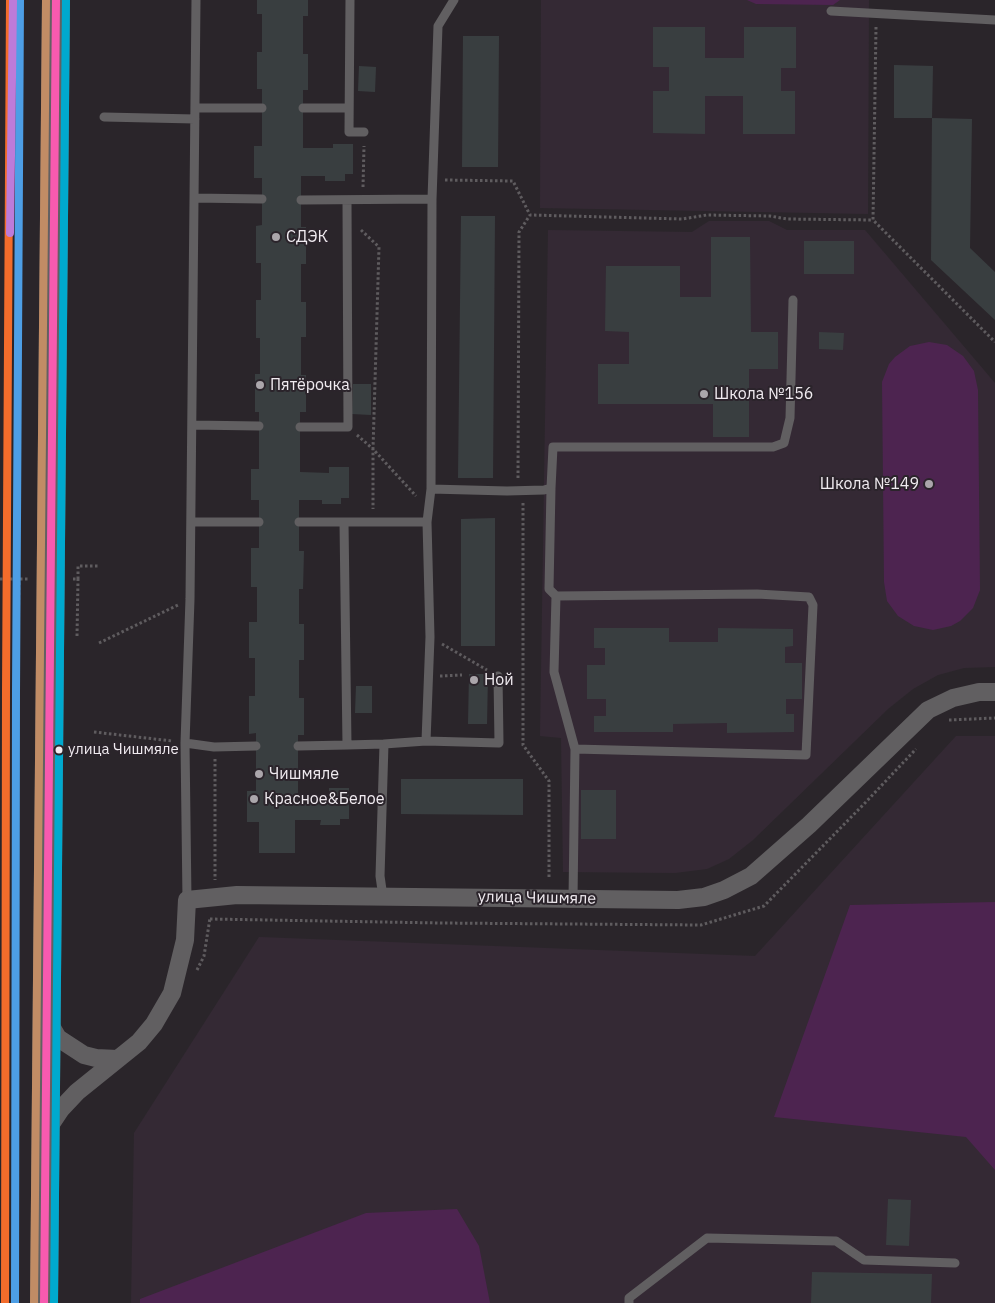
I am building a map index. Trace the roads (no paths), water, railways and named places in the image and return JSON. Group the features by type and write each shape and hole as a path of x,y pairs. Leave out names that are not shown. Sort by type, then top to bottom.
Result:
{"main road":[{"path":"44,1303 56,0"}],"street":[{"name":"улица Чишмяле","path":"188,900 237,895 678,900 704,897 724,890 750,876 809,825 928,710 953,698 980,692 995,692"},
{"path":"45,1133 60,1109 77,1092 139,1042 154,1024 172,993 185,940 188,900"},
{"path":"46,1018 58,1038 84,1055 96,1058 117,1059"}],"lane":[{"path":"188,900 185,743 190,599 196,0"},
{"path":"350,0 349,132 364,132"},
{"path":"426,742 430,636 427,522 431,489 432,200 438,26 454,0"},
{"path":"831,11 995,20"},
{"path":"195,108 262,108"},
{"path":"303,108 349,108"},
{"path":"104,118 195,119"},
{"path":"194,198 262,199"},
{"path":"301,200 432,200"},
{"path":"300,427 348,427 347,201"},
{"path":"575,749 806,754 813,605 809,597 757,594 556,596 549,589 553,447 773,447 784,444 790,418 793,300"},
{"path":"192,426 259,426"},
{"path":"431,489 544,490 551,488"},
{"path":"191,522 259,522"},
{"path":"299,522 427,522"},
{"path":"344,522 347,745"},
{"path":"556,596 554,672 575,749 573,899"},
{"path":"298,746 426,742 499,743 498,676"},
{"path":"185,743 214,747 256,746"},
{"path":"383,897 380,876 384,744"},
{"path":"629,1303 629,1298 707,1238 836,1241 864,1260 956,1263"}],"place":[{"name":"СДЭК","path":"276,237"},
{"name":"Пятёрочка","path":"260,385"},
{"name":"Школа №156","path":"704,394"},
{"name":"Школа №149","path":"929,484"},
{"name":"Ной","path":"474,680"},
{"name":"улица Чишмяле","path":"59,750"},
{"name":"Чишмяле","path":"259,774"},
{"name":"Красное&Белое","path":"254,799"}]}
